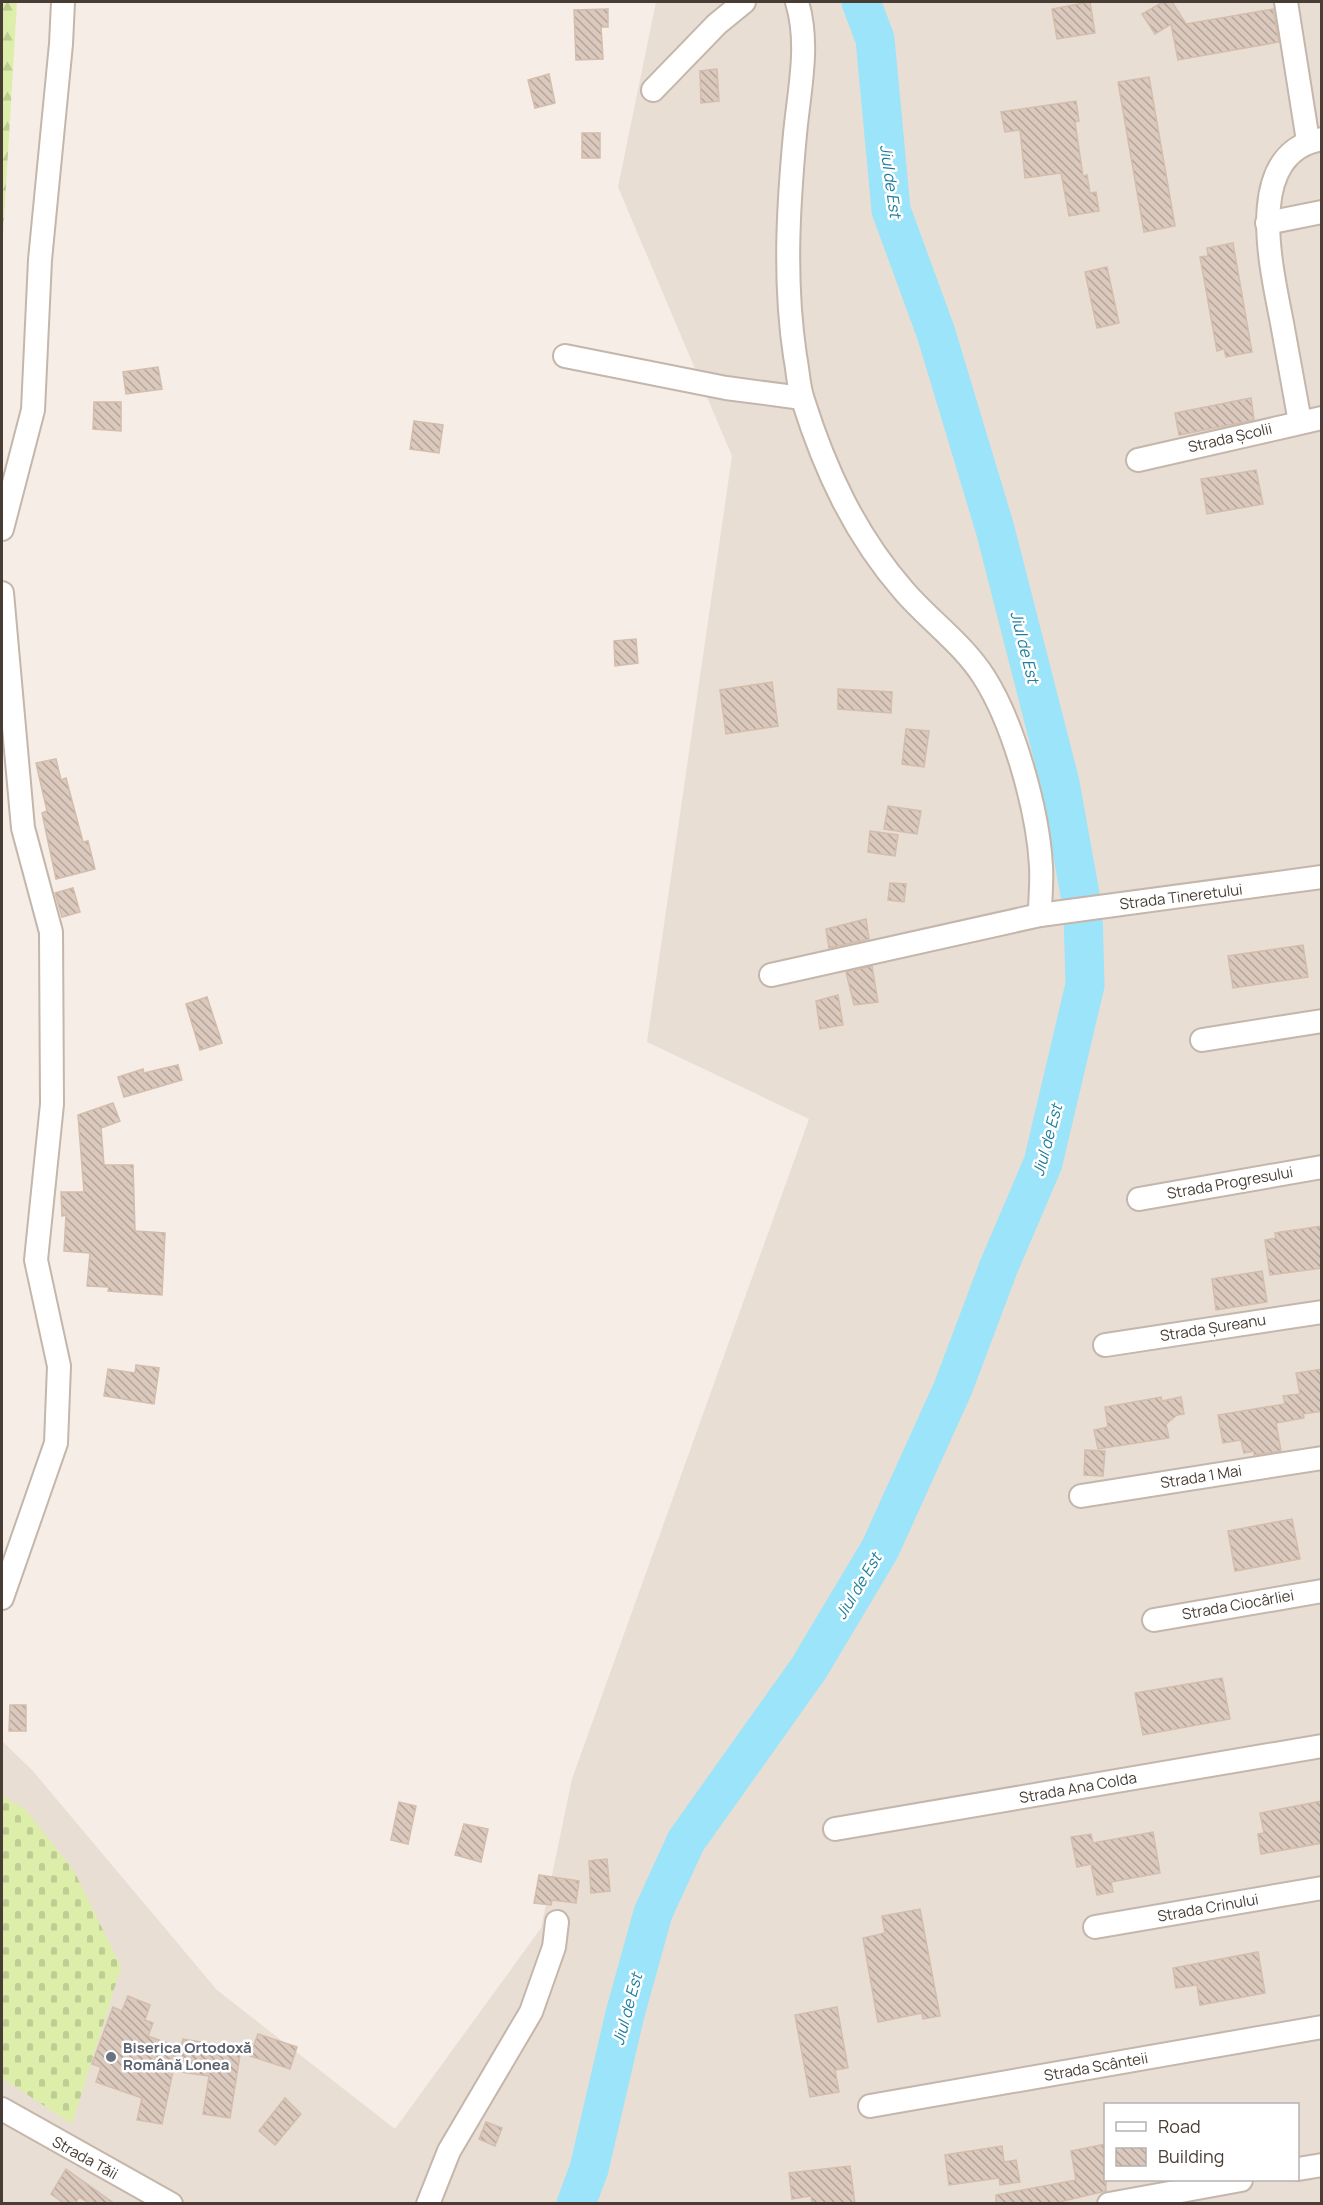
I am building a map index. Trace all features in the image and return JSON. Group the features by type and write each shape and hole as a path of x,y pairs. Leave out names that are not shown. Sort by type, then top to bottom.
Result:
{"street":[{"path":"2,529 33,410 40,260 63,2"},
{"path":"653,90 744,2"},
{"path":"797,2 804,47 795,134 788,309 802,398 830,478 866,543 902,589 967,654 985,678 1012,736 1031,809 1048,914"},
{"path":"1286,2 1315,140 1281,165 1271,190 1266,234 1271,268 1311,420"},
{"path":"1267,223 1322,212"},
{"path":"565,356 726,388 802,398"},
{"name":"Strada Școlii","path":"1138,460 1311,420"},
{"path":"2,593 23,828 51,933 52,1104 36,1260 59,1366 56,1443 2,1598"},
{"name":"Strada Tineretului","path":"771,975 1048,914 1322,877"},
{"path":"1202,1040 1322,1021"},
{"name":"Strada Progresului","path":"1139,1199 1322,1167"},
{"name":"Strada Șureanu","path":"1105,1345 1322,1312"},
{"name":"Strada 1 Mai","path":"1081,1496 1322,1458"},
{"name":"Strada Ciocârliei","path":"1154,1620 1322,1591"},
{"name":"Strada Ana Colda","path":"835,1829 1322,1746"},
{"name":"Strada Crinului","path":"1095,1927 1322,1888"},
{"path":"428,2204 448,2151 531,2012 554,1947 557,1922"},
{"name":"Strada Scânteii","path":"870,2106 1322,2027"},
{"name":"Strada Tăii","path":"2,2109 171,2204"},
{"path":"1299,2169 1322,2165"},
{"path":"1109,2204 1236,2181"}],"shaded area":[{"path":"656,2 1321,2 1321,2203 2,2203 2,1741 32,1770 217,1990 395,2129 541,1928 572,1779 809,1119 647,1042 732,456 618,187"}],"green space":[{"path":"2,2 17,2 2,253"},
{"path":"2,1796 25,1809 74,1871 121,1967 72,2124 2,2078"}],"building":[{"path":"1090,2 1095,33 1057,39 1052,9"},
{"path":"1163,2 1172,2 1186,24 1273,9 1279,42 1178,60 1171,24 1155,34 1142,14"},
{"path":"608,9 608,27 601,27 603,59 576,60 574,10"},
{"path":"717,69 719,101 701,103 700,71"},
{"path":"549,74 555,103 535,108 528,80"},
{"path":"1149,77 1175,226 1144,232 1118,82"},
{"path":"1076,101 1079,121 1075,122 1083,176 1087,175 1090,193 1096,192 1099,211 1069,216 1061,173 1025,178 1020,130 1005,132 1001,112"},
{"path":"582,133 600,133 600,158 582,158"},
{"path":"1233,243 1252,352 1226,357 1224,349 1217,351 1200,257 1208,256 1207,248"},
{"path":"1107,267 1119,323 1097,328 1085,272"},
{"path":"158,367 162,389 126,394 123,372"},
{"path":"1251,398 1254,420 1179,435 1175,413"},
{"path":"94,402 121,402 121,431 93,429"},
{"path":"414,421 443,425 439,453 410,449"},
{"path":"1256,470 1263,504 1207,514 1201,479"},
{"path":"636,639 638,663 615,666 614,641"},
{"path":"772,682 778,726 726,734 720,690"},
{"path":"838,689 892,692 891,713 838,709"},
{"path":"906,729 929,731 924,767 902,764"},
{"path":"56,759 61,780 66,778 83,842 88,841 95,869 56,879 42,813 47,811 36,763"},
{"path":"888,806 921,811 917,834 884,829"},
{"path":"870,831 898,835 895,856 868,852"},
{"path":"890,883 906,884 904,902 888,900"},
{"path":"73,888 80,912 62,917 55,893"},
{"path":"866,919 869,939 829,948 826,929"},
{"path":"1303,945 1308,977 1233,988 1228,956"},
{"path":"872,966 878,1002 854,1005 846,972"},
{"path":"838,995 843,1025 820,1029 816,1001"},
{"path":"207,997 222,1043 200,1050 186,1004"},
{"path":"178,1065 182,1080 124,1097 118,1077 143,1069 144,1073"},
{"path":"113,1103 120,1121 101,1128 104,1165 133,1165 135,1231 165,1233 162,1295 108,1291 109,1287 87,1286 90,1253 64,1251 66,1215 62,1216 61,1192 84,1192 78,1115"},
{"path":"1322,1226 1322,1268 1270,1275 1265,1240 1276,1238 1275,1233"},
{"path":"1262,1271 1267,1302 1216,1310 1212,1279"},
{"path":"136,1365 159,1368 154,1404 104,1396 108,1369 135,1373"},
{"path":"1322,1369 1322,1411 1303,1414 1304,1418 1276,1423 1281,1451 1254,1455 1254,1451 1244,1453 1241,1440 1223,1443 1218,1415 1285,1404 1283,1396 1300,1394 1296,1373"},
{"path":"1161,1397 1162,1401 1181,1397 1184,1414 1177,1415 1166,1424 1169,1438 1098,1449 1094,1430 1108,1427 1105,1407"},
{"path":"1085,1450 1105,1451 1103,1476 1084,1475"},
{"path":"1292,1519 1300,1559 1235,1571 1228,1531"},
{"path":"1222,1678 1230,1719 1143,1735 1135,1693"},
{"path":"10,1705 26,1705 26,1731 9,1731"},
{"path":"1322,1801 1322,1843 1261,1854 1258,1834 1264,1833 1260,1813"},
{"path":"399,1802 416,1806 408,1844 391,1840"},
{"path":"464,1824 488,1829 481,1862 455,1855"},
{"path":"1153,1832 1160,1873 1111,1882 1113,1892 1097,1895 1091,1864 1077,1867 1071,1837 1091,1834 1093,1843"},
{"path":"607,1859 610,1891 591,1893 589,1861"},
{"path":"539,1875 579,1881 576,1903 552,1900 551,1905 534,1903"},
{"path":"920,1909 940,2016 923,2019 922,2013 878,2022 863,1938 885,1933 882,1916"},
{"path":"1258,1952 1265,1993 1200,2005 1197,1985 1176,1988 1173,1968"},
{"path":"128,1996 150,2005 145,2020 153,2023 148,2036 181,2048 183,2039 213,2044 212,2051 240,2055 230,2118 203,2114 209,2076 173,2071 162,2124 137,2120 142,2098 96,2082 101,2067 92,2064 113,2007 122,2011"},
{"path":"837,2007 848,2068 835,2070 839,2092 810,2097 795,2015"},
{"path":"258,2034 297,2047 290,2069 250,2056"},
{"path":"285,2098 301,2114 275,2145 259,2131"},
{"path":"486,2122 502,2128 495,2146 479,2139"},
{"path":"1104,2144 1106,2191 1051,2204 996,2204 996,2195 1076,2180 1071,2151"},
{"path":"1002,2146 1004,2162 1016,2160 1020,2182 1000,2185 999,2178 949,2185 945,2155"},
{"path":"850,2166 855,2204 812,2204 811,2196 792,2199 789,2173"},
{"path":"66,2169 115,2204 91,2204 79,2197 75,2204 65,2204 51,2194"}],"waterway":[{"name":"Jiul de Est","path":"576,2204 589,2169 625,2014 653,1913 686,1841 809,1668 880,1549 953,1388 999,1266 1043,1163 1085,985 1083,911 1060,783 995,529 936,333 891,210 875,39 861,2"}],"place":[{"name":"Biserica Ortodoxă Română Lonea","path":"111,2057"}]}
